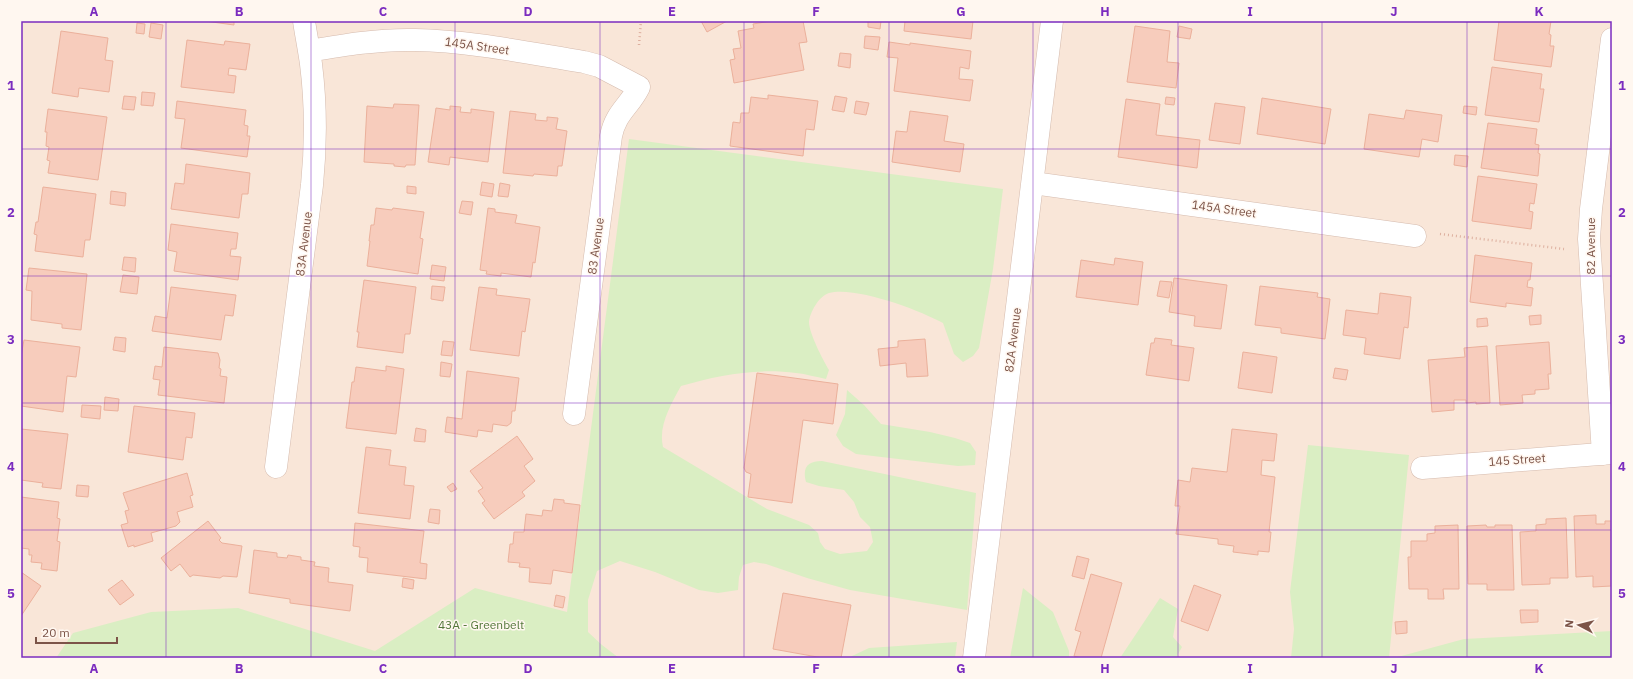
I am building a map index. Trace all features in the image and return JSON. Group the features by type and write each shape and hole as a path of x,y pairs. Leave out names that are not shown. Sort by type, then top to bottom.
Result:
{"street":[{"name":"83A Avenue","path":"276,467 313,167 315,116 309,50 304,21"},
{"name":"82A Avenue","path":"974,658 1052,21"},
{"name":"82 Avenue","path":"1608,454 1589,239 1591,209 1612,39"},
{"name":"145A Street","path":"309,50 378,41 414,40 454,43 584,62 599,66 639,88"},
{"name":"83 Avenue","path":"574,414 611,136 617,117 632,100 639,88"},
{"name":"145A Street","path":"1033,183 1415,236"},
{"name":"145 Street","path":"1422,468 1608,454"}],"path":[{"path":"639,45 641,21"},
{"path":"1440,234 1445,233 1565,249"}],"shaded area":[{"path":"21,21 1612,21 1612,658 21,658"}],"green space":[{"name":"43A - Greenbelt","path":"629,139 1003,189 993,269 979,348 973,356 963,362 954,354 943,323 919,312 887,300 871,296 841,292 829,293 822,297 816,305 809,322 814,339 829,370 826,379 796,373 766,371 724,376 681,386 666,415 662,431 663,447 767,509 809,525 818,533 820,542 825,549 840,554 867,551 873,542 870,527 860,517 854,502 844,490 819,486 806,482 805,472 807,466 813,462 822,461 976,493 967,610 850,590 807,578 766,564 754,562 743,565 739,577 738,590 718,593 699,590 655,572 620,561 597,571 588,600 588,632 619,658 56,658 73,633 151,612 238,608 375,651 475,588 567,612"},
{"path":"847,390 864,405 881,424 930,432 970,443 976,452 975,465 958,466 856,454 843,446 836,435 845,414"},
{"path":"1308,445 1409,455 1389,658 1291,658 1294,629 1290,592"},
{"path":"1023,588 1053,612 1069,651 1069,658 1010,658"},
{"path":"1160,598 1178,609 1173,637 1182,647 1176,658 1120,658"},
{"path":"1612,631 1612,658 1394,658 1464,639"},
{"path":"957,642 955,658 850,658 869,648"}],"building":[{"path":"205,21 234,21 234,25"},
{"path":"701,21 727,21 707,32"},
{"path":"771,21 803,21 807,42 799,43 804,70 734,83 730,60 735,59 733,49 741,48 738,31 754,28 753,24"},
{"path":"868,21 881,21 880,29 868,27"},
{"path":"905,21 973,21 971,39 904,31"},
{"path":"1499,21 1551,21 1549,34 1551,35 1550,46 1554,46 1551,67 1494,60"},
{"path":"137,23 145,24 144,34 136,33"},
{"path":"151,23 163,25 161,39 149,37"},
{"path":"1135,26 1170,31 1167,62 1179,63 1176,88 1127,82"},
{"path":"1179,26 1192,29 1190,39 1177,37"},
{"path":"61,31 108,38 105,60 113,61 109,92 79,88 78,97 52,93"},
{"path":"865,36 880,37 878,50 864,48"},
{"path":"187,40 224,45 225,41 250,44 246,70 229,68 228,75 236,76 234,93 181,87"},
{"path":"889,42 910,45 910,43 971,51 969,69 960,67 959,79 973,80 970,101 894,91 898,58 887,57"},
{"path":"840,53 851,54 850,68 838,66"},
{"path":"1492,67 1542,74 1540,89 1544,89 1539,122 1485,115"},
{"path":"142,92 155,93 153,106 141,105"},
{"path":"768,95 818,101 814,130 806,129 803,156 730,146 733,122 740,123 741,113 749,113 751,97 768,99"},
{"path":"124,96 136,97 134,110 122,109"},
{"path":"835,96 847,98 844,112 832,110"},
{"path":"1166,97 1175,98 1174,105 1165,104"},
{"path":"1262,98 1331,109 1325,144 1257,134"},
{"path":"1126,99 1160,104 1156,135 1200,140 1197,168 1118,157"},
{"path":"177,101 246,110 244,125 248,126 247,136 250,136 247,157 181,148 185,119 175,118"},
{"path":"856,101 869,103 866,115 854,113"},
{"path":"1215,103 1245,107 1240,144 1209,140"},
{"path":"394,104 419,105 415,165 406,165 405,167 394,166 394,164 364,162 367,106 393,108"},
{"path":"450,106 461,107 460,112 471,113 471,109 494,112 488,162 450,157 449,165 428,162 436,108 450,110"},
{"path":"1464,106 1477,107 1476,115 1463,113"},
{"path":"48,109 107,117 98,180 48,173 50,161 47,160 49,147 46,146 47,132 45,132"},
{"path":"1406,110 1442,115 1438,142 1422,139 1419,157 1364,149 1369,114 1404,119"},
{"path":"510,111 536,114 535,120 547,121 547,117 558,118 556,129 567,131 562,166 558,166 557,176 534,174 533,176 503,173"},
{"path":"910,111 948,116 944,141 964,144 960,172 892,162 896,131 907,132"},
{"path":"1488,123 1537,129 1535,144 1539,145 1538,153 1540,154 1538,176 1481,168"},
{"path":"1455,155 1468,156 1467,167 1454,165"},
{"path":"186,164 250,173 248,194 242,194 239,218 171,209 175,183 184,184"},
{"path":"1478,176 1537,184 1534,204 1530,203 1529,211 1533,212 1531,229 1472,221"},
{"path":"482,182 494,184 492,197 480,195"},
{"path":"500,183 510,185 508,197 498,196"},
{"path":"407,186 416,187 416,194 407,193"},
{"path":"43,187 96,194 90,240 85,240 83,257 35,251 37,235 34,234 36,222 38,222"},
{"path":"111,191 126,193 125,206 110,204"},
{"path":"462,201 473,202 471,215 459,213"},
{"path":"376,208 392,210 393,208 424,212 420,238 423,239 418,274 367,266 371,225 374,225"},
{"path":"488,208 495,209 495,212 517,215 515,223 540,227 535,263 533,262 531,277 501,273 501,276 486,274 487,271 480,270"},
{"path":"171,224 238,233 236,249 231,249 230,256 241,257 238,280 174,271 177,252 168,250"},
{"path":"1475,255 1532,263 1530,280 1528,280 1527,287 1533,288 1531,306 1506,303 1506,307 1470,302"},
{"path":"124,257 136,258 135,272 122,270"},
{"path":"1115,258 1143,262 1138,305 1076,297 1081,260 1114,265"},
{"path":"432,265 446,267 444,281 430,279"},
{"path":"29,268 87,274 81,330 62,328 62,324 31,320 32,291 26,290"},
{"path":"123,275 139,277 137,294 120,292"},
{"path":"1174,278 1227,285 1221,329 1194,326 1195,316 1169,312"},
{"path":"364,280 416,287 410,334 405,334 403,353 357,347 359,332 357,332"},
{"path":"1160,281 1172,282 1169,298 1157,296"},
{"path":"432,286 445,287 443,301 431,299"},
{"path":"1260,286 1318,293 1317,297 1330,299 1325,339 1281,333 1281,328 1255,325"},
{"path":"171,287 236,295 233,316 225,315 221,340 152,331 155,316 167,318"},
{"path":"479,287 497,289 496,295 530,299 525,332 522,331 519,356 470,350"},
{"path":"1380,293 1411,297 1408,328 1404,327 1400,359 1364,354 1366,338 1343,335 1346,310 1378,314"},
{"path":"1541,315 1541,324 1530,325 1529,316"},
{"path":"1487,318 1488,326 1477,327 1477,319"},
{"path":"115,337 126,338 125,352 113,350"},
{"path":"1155,338 1172,340 1171,345 1194,348 1189,381 1146,375 1151,343 1154,343"},
{"path":"925,339 928,376 907,377 906,363 880,366 878,349 898,347 898,341"},
{"path":"24,340 80,347 76,377 67,376 63,412 21,406 21,356"},
{"path":"443,341 454,342 452,356 441,355"},
{"path":"1549,342 1551,374 1548,374 1549,389 1535,390 1535,394 1522,395 1523,403 1500,405 1496,346"},
{"path":"1487,346 1490,403 1476,404 1476,402 1466,403 1466,400 1454,400 1454,410 1432,412 1428,360 1465,357 1464,348"},
{"path":"164,347 218,353 220,360 219,368 221,369 220,376 227,377 224,403 158,395 160,380 153,379 155,366 162,367"},
{"path":"1243,352 1277,357 1272,393 1238,388"},
{"path":"441,362 452,364 450,377 440,376"},
{"path":"386,366 404,369 396,434 346,428 352,382 354,382 356,367 386,371"},
{"path":"1335,368 1348,370 1346,380 1333,378"},
{"path":"467,371 519,378 515,411 512,411 511,423 507,426 493,424 492,432 478,430 477,437 445,432 447,417 462,419"},
{"path":"757,373 838,384 833,424 803,420 792,503 748,497 751,474 746,472 744,468"},
{"path":"105,397 119,399 118,411 104,410"},
{"path":"82,405 101,406 100,419 81,417"},
{"path":"134,406 195,413 192,438 186,437 183,460 128,452"},
{"path":"416,428 426,430 425,442 414,441"},
{"path":"21,429 68,434 61,489 42,487 43,483 21,480"},
{"path":"1232,429 1277,434 1274,461 1262,460 1261,475 1275,477 1269,532 1271,532 1269,552 1258,551 1258,555 1233,552 1234,546 1218,544 1218,539 1176,534 1180,506 1175,506 1178,480 1190,482 1192,468 1227,472"},
{"path":"517,436 533,459 524,466 535,481 522,492 525,496 494,519 482,503 485,501 478,491 483,488 470,471"},
{"path":"366,447 391,450 389,465 406,467 404,485 414,486 410,519 358,513"},
{"path":"187,473 193,495 190,496 193,507 177,512 180,522 176,526 151,533 153,541 134,547 134,545 128,547 121,525 128,523 125,511 129,510 123,493"},
{"path":"453,483 457,489 451,492 447,487"},
{"path":"77,485 89,486 88,497 76,496"},
{"path":"21,497 59,502 57,518 60,519 57,541 60,542 57,571 41,569 42,563 31,562 32,555 29,555 29,549 21,548"},
{"path":"554,499 564,500 564,503 580,505 572,573 553,570 551,584 529,582 530,568 519,567 520,563 508,562 510,544 513,544 514,532 524,532 526,514 542,516 543,510 552,511"},
{"path":"430,509 440,510 439,524 428,522"},
{"path":"1596,515 1596,524 1605,524 1605,521 1612,521 1611,586 1593,587 1593,576 1576,577 1574,516"},
{"path":"1566,518 1568,578 1550,578 1550,584 1522,585 1520,532 1536,531 1536,525 1546,524 1546,519"},
{"path":"208,521 221,538 219,540 222,543 242,546 237,577 223,576 220,578 193,575 190,577 180,564 171,571 161,558"},
{"path":"355,523 424,531 420,563 427,564 426,579 367,572 368,558 359,557 360,547 353,546"},
{"path":"1458,525 1459,589 1443,589 1444,599 1428,599 1428,589 1409,589 1408,557 1411,557 1411,541 1427,541 1427,534 1435,533 1435,526"},
{"path":"1486,525 1487,527 1495,527 1495,525 1512,525 1514,590 1487,590 1487,584 1468,584 1467,526"},
{"path":"254,550 277,553 277,557 287,558 288,555 301,557 301,560 315,562 314,566 329,568 328,582 353,585 350,611 290,603 290,599 249,593"},
{"path":"1077,556 1089,559 1084,579 1072,576"},
{"path":"21,572 41,586 21,616"},
{"path":"1091,574 1122,583 1101,658 1081,658 1074,656 1081,632 1075,630"},
{"path":"403,578 414,580 413,589 402,587"},
{"path":"122,580 134,595 120,605 108,590"},
{"path":"1194,585 1221,595 1208,631 1181,621"},
{"path":"783,593 851,605 841,658 823,658 773,649"},
{"path":"556,595 565,597 563,608 554,606"},
{"path":"1520,610 1538,610 1538,622 1521,623"},
{"path":"1407,621 1407,633 1396,634 1395,622"}]}
